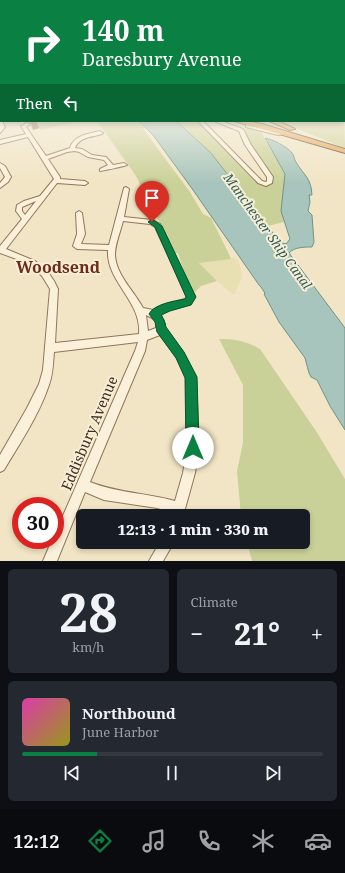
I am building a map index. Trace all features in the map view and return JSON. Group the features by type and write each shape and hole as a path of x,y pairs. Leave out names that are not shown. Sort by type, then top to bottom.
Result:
{"highway":[{"path":"275,131 345,151"},
{"path":"297,131 345,151"}],"street":[{"path":"0,466 31,412 44,385 48,370 50,348 54,289 50,279 41,269 28,260 0,250 56,181 57,177 26,131"},
{"path":"210,131 260,182 268,183 270,177 248,145 241,131"},
{"path":"0,142 28,135"},
{"path":"72,150 76,141 98,135"},
{"path":"45,158 72,150 81,151 89,156 104,157 111,166"},
{"path":"102,170 105,167 124,165"},
{"path":"0,166 3,168 8,177 0,186"},
{"path":"56,181 85,183"},
{"name":"Eddisbury Avenue","path":"50,561 140,351 144,338 144,322 140,311 114,268 111,248 120,219 126,189"},
{"path":"25,219 19,211 19,206 26,202 43,197"},
{"path":"79,213 81,234 77,246 111,248"},
{"path":"120,219 152,222 158,226 191,297 188,302 167,307 154,314"},
{"path":"140,311 154,314 160,320 161,329 180,355 191,377 193,448 189,473 179,509"},
{"path":"50,348 144,338 161,329"},
{"path":"82,485 104,494 158,502 172,509"},
{"path":"156,561 163,549"}],"shaded area":[{"path":"235,258 240,265 242,277 234,295 199,263"}],"green space":[{"path":"104,131 145,131 190,192 203,214 211,218 231,259 199,263 217,281 201,286 195,292 192,291 189,287 178,253 175,253 136,176"},
{"path":"187,131 208,131 259,183 264,185 271,184 249,145 243,131 262,131 266,142 281,163 285,175 286,181 282,209 284,222 268,226 211,153"},
{"path":"303,131 345,131 345,148"},
{"path":"219,339 240,341 260,349 316,431 345,479 345,561 252,561 249,549 310,549 310,509 240,509 237,471 243,443 243,385"}],"water":[{"name":"Manchester Ship Canal","path":"149,131 187,131 211,153 280,242 286,244 290,239 281,211 285,174 265,138 287,148 293,154 296,162 307,177 310,184 312,195 309,195 310,202 308,211 312,215 314,242 312,247 297,248 289,253 345,328 345,430 330,406 317,380 311,377 305,358 279,322 264,294 265,293"}],"district":[{"name":"Woodsend","path":"58,267"}],"route":[{"path":"152,222 158,226 191,297 191,300 188,302 167,307 154,314 160,320 161,329 180,355 191,377 193,448"}]}
